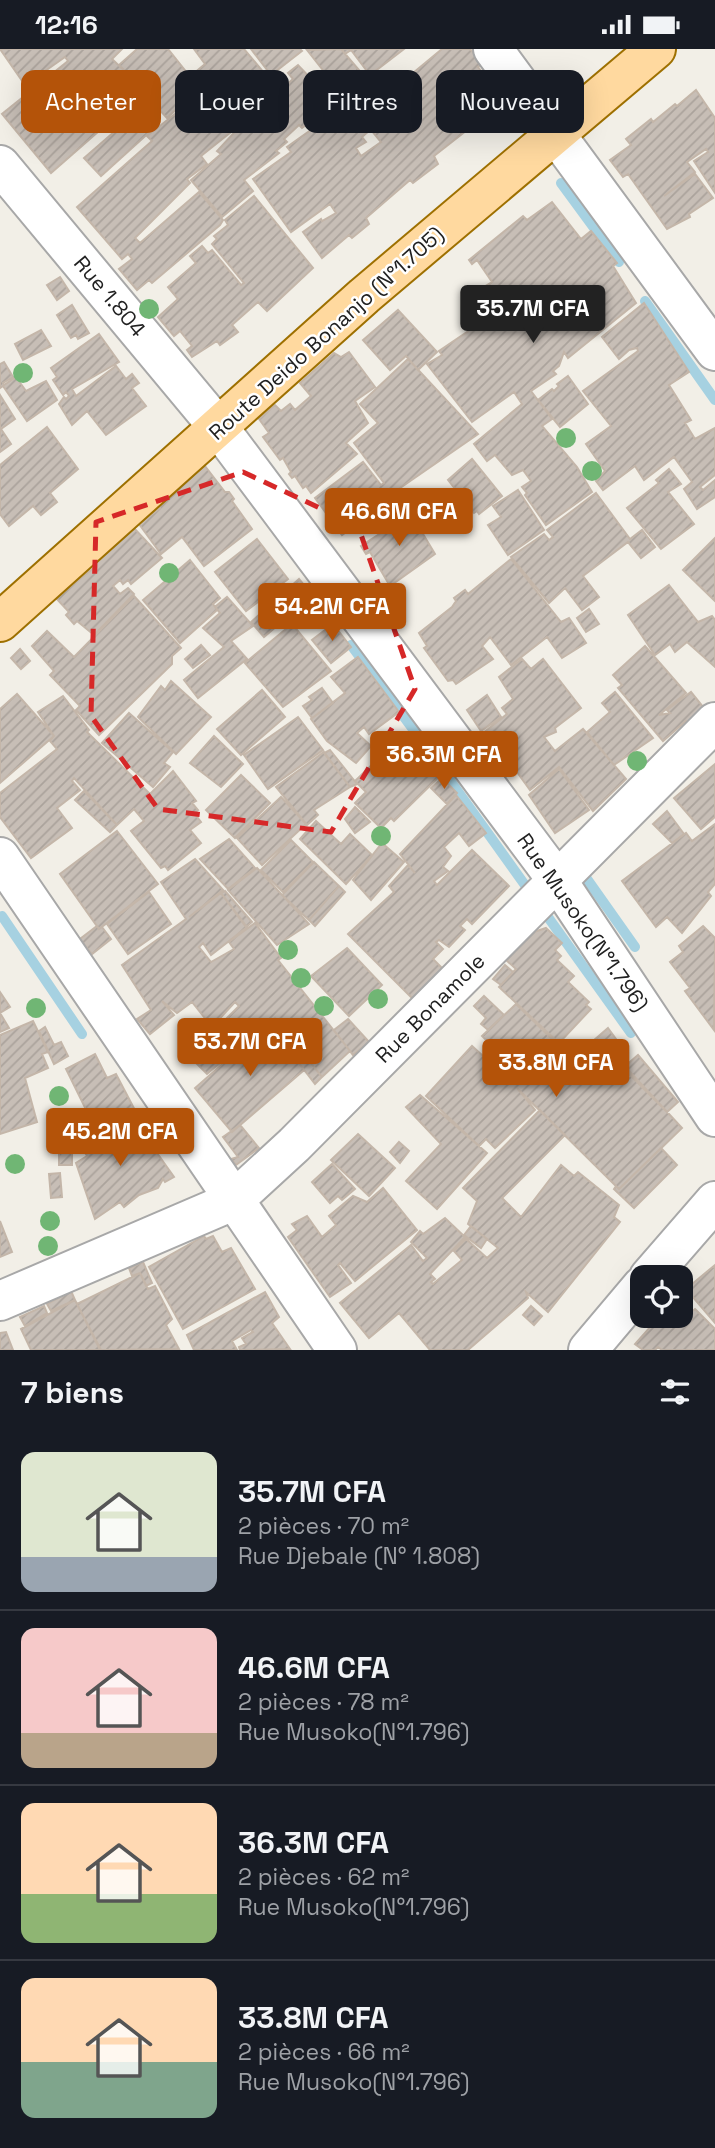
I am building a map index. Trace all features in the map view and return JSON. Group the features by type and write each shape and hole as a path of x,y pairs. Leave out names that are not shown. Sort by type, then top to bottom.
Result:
{"main road":[{"name":"Route Deido Bonanjo (N°1.705)","path":"584,109 656,49"},
{"name":"Route Deido Bonanjo (N°1.705)","path":"0,622 364,296 555,133"}],"street":[{"path":"494,49 509,70"},
{"path":"555,133 715,351"},
{"name":"Rue 1.804","path":"0,165 219,428"},
{"name":"Rue Musoko(N°1.796)","path":"219,428 557,880 715,1117"},
{"name":"Rue Bonamole","path":"0,1301 233,1201 294,1146 715,722"},
{"path":"0,857 337,1350"},
{"path":"659,1265 715,1201"},
{"path":"587,1350 630,1300"}],"highlighted area":[{"path":"243,472 358,526 415,689 331,832 158,809 91,716 96,522"}],"building":[{"path":"0,49 122,49 112,59 124,70 57,70 68,61 65,57 46,70 21,70 21,79"},
{"path":"137,49 168,49 185,70 175,70 175,110 167,118 161,111 161,70 124,70 119,65"},
{"path":"194,49 244,49 262,70 198,70 205,64"},
{"path":"251,49 302,51 277,70 267,70"},
{"path":"341,49 404,49 377,70 366,70 351,50 345,54"},
{"path":"341,49 359,70 323,70 307,50"},
{"path":"442,49 470,49 483,63 478,67 480,70 436,70 436,133 463,133 434,156 438,164 413,183 410,180 366,218 369,224 352,238 349,235 322,258 303,232 321,219 322,221 336,213 330,204 291,232 253,179 291,152 287,147 307,133 367,133 362,137 366,142 356,148 361,156 381,142 374,133 422,133 422,70 417,70"},
{"path":"298,65 303,70 303,127 299,125 284,139 287,142 276,151 279,153 244,180 253,191 222,217 191,180 221,154 217,151 234,133 289,133 289,83 293,79 289,72"},
{"path":"696,90 715,118 715,193 694,161 708,152 706,149 687,162 695,172 664,196 695,174 713,198 689,214 690,217 667,229 628,174 623,177 610,160 631,145 626,139 651,119 653,122 675,104 677,106"},
{"path":"21,99 21,133 97,133 51,173 2,114"},
{"path":"175,114 175,133 230,133 201,156 207,164 187,179 190,183 135,238 140,243 199,192 223,220 152,283 149,280 137,290 119,269 132,259 128,254 122,259 77,207 152,141 147,136 151,133 161,133 161,125"},
{"path":"113,133 149,133 101,176 84,158"},
{"path":"254,196 313,268 267,311 258,302 232,325 238,332 220,345 217,341 192,357 187,350 192,346 180,331 174,336 158,317 178,299 168,287 196,263 190,256 202,246 208,253 212,250 241,285 244,283 212,244 217,239 214,236 228,225 225,220"},
{"path":"552,202 581,239 591,231 617,263 613,266 636,303 568,358 564,352 559,366 553,371 556,374 531,391 552,419 542,426 577,467 592,492 546,525 525,495 527,493 522,487 531,481 523,470 512,475 495,455 487,461 474,444 522,404 514,392 472,422 427,364 442,355 439,351 489,317 472,294 492,282 477,260 472,264 469,260 523,216 527,220"},
{"path":"60,277 69,291 57,300 47,285"},
{"path":"644,303 689,372 669,385 691,420 685,423 695,439 715,428 715,475 700,487 703,490 715,480 715,497 697,509 684,489 692,482 674,457 644,480 635,466 603,490 596,481 605,471 586,444 611,426 583,391 638,351 637,348 629,350 619,359 602,337"},
{"path":"72,305 89,333 78,339 76,335 71,338 57,315"},
{"path":"398,310 437,352 418,370 406,356 390,370 363,340"},
{"path":"41,330 51,346 23,360 15,344"},
{"path":"99,334 119,362 72,389 76,396 116,366 126,379 132,374 139,383 132,388 146,406 106,435 87,411 72,425 59,404 64,397 66,399 69,396 66,392 63,395 53,380 57,377 51,368"},
{"path":"349,352 375,387 355,401 368,423 346,443 357,454 311,493 306,486 303,488 295,476 292,478 283,458 280,460 263,437 269,433 259,419 275,405 281,411 290,404 295,410 311,396 300,383 334,353 341,357"},
{"path":"408,359 478,434 390,495 392,498 342,535 315,498 363,462 381,485 384,483 354,443 378,423 360,404"},
{"path":"4,362 13,377 3,383 4,385 16,377 26,391 46,381 57,400 27,421 3,386 0,388 0,364"},
{"path":"568,376 588,404 560,427 538,400 552,389 554,391 559,386 557,384"},
{"path":"0,395 15,419 1,429 11,444 0,452"},
{"path":"47,427 78,469 50,493 57,502 41,515 33,506 9,526 0,514 0,465"},
{"path":"472,459 502,496 479,514 477,511 474,513 448,480"},
{"path":"205,466 225,492 229,492 234,499 232,501 252,529 204,566 182,537 161,554 139,524 160,508 156,503"},
{"path":"669,469 681,484 668,492 694,524 661,549 627,508 659,483 656,480"},
{"path":"518,490 544,530 508,555 488,525 501,517 493,506"},
{"path":"596,493 630,539 642,530 655,547 641,558 628,542 583,576 599,597 582,610 565,588 549,603 511,557 544,534 549,540 553,537 547,530"},
{"path":"408,509 435,554 390,586 370,552 366,554 361,546 390,527 387,524"},
{"path":"132,526 162,558 131,584 128,580 123,584 120,580 113,586 120,594 128,588 134,594 94,635 77,621 74,624 66,615 69,612 56,598 95,567 93,565"},
{"path":"715,538 715,601 683,570"},
{"path":"257,539 288,579 246,611 215,572"},
{"path":"511,559 561,622 569,618 586,643 562,658 547,637 511,665 490,637 482,646 493,659 456,684 453,680 448,681 424,648 427,646 419,633 452,607 456,601 454,598 465,590 468,594"},
{"path":"190,560 220,598 213,604 217,610 180,643 143,600"},
{"path":"299,579 309,591 289,607 292,613 264,637 251,622"},
{"path":"669,585 698,622 712,616 715,620 715,667 687,642 675,652 670,644 655,655 628,615"},
{"path":"391,588 399,599 389,607 381,596"},
{"path":"134,596 181,648 172,656 172,664 99,735 76,710 80,706 50,675 54,671 32,646 47,631 74,657"},
{"path":"227,597 253,626 231,641 247,659 198,698 184,680 224,647 203,628 220,613 215,607"},
{"path":"589,609 599,624 586,632 577,618"},
{"path":"292,624 331,671 283,707 245,663"},
{"path":"333,624 351,647 331,663 312,640"},
{"path":"201,645 210,655 193,668 185,659"},
{"path":"645,646 686,693 659,715 670,713 667,710 691,692 704,708 692,729 686,721 663,741 618,688 622,685 613,675"},
{"path":"20,649 30,661 21,669 11,658"},
{"path":"358,657 399,712 369,734 364,727 357,733 371,746 356,763 327,741 311,719 345,693 331,677"},
{"path":"522,659 531,669 543,659 581,708 555,728 556,732 544,737 555,751 583,729 626,779 593,811 559,767 530,790 504,754 498,754 483,733 507,714 502,708 513,699 499,677"},
{"path":"171,681 211,717 176,754 138,717 161,686 165,690"},
{"path":"322,688 333,703 312,718 303,706 312,700 309,697"},
{"path":"262,690 285,717 241,755 217,729"},
{"path":"615,692 653,738 614,765 587,732 610,712 602,703"},
{"path":"17,694 54,736 0,783 0,709"},
{"path":"487,695 501,717 481,731 467,710"},
{"path":"63,696 89,730 87,732 150,794 173,771 196,801 192,803 198,810 194,813 201,822 190,830 201,843 168,870 165,866 161,868 131,831 144,821 134,809 117,825 74,778 72,781 80,790 57,808 72,828 31,858 0,817 0,793 57,749 50,741 54,736 38,712"},
{"path":"129,713 173,752 164,763 170,767 153,787 102,743"},
{"path":"298,717 323,750 268,789 244,755"},
{"path":"214,736 243,764 221,787 190,763"},
{"path":"417,740 444,772 394,821 391,818 381,828 355,803 366,792 355,781 380,757 390,763 401,752 399,750"},
{"path":"330,750 357,784 350,787 324,753"},
{"path":"324,752 350,787 314,810 318,815 307,825 276,787"},
{"path":"715,764 715,817 701,829 674,798"},
{"path":"559,769 589,810 555,833 529,795"},
{"path":"241,775 270,803 235,838 206,810"},
{"path":"442,778 457,793 447,804 431,788"},
{"path":"84,791 117,825 110,832 75,800"},
{"path":"456,795 486,833 469,846 459,833 444,847 451,856 443,867 448,871 434,881 437,885 472,850 509,886 472,924 467,919 460,926 465,930 449,947 439,940 436,942 443,949 433,959 444,970 414,1000 348,934 394,892 389,886 408,865 415,873 400,854"},
{"path":"281,797 306,824 262,865 237,838"},
{"path":"355,807 370,822 355,833 345,819"},
{"path":"667,811 684,834 672,843 653,824"},
{"path":"316,821 341,844 350,834 372,855 346,884 300,839"},
{"path":"715,824 715,884 708,892 711,896 682,933 667,917 656,927 622,881 686,833 692,841"},
{"path":"117,831 158,884 99,929 60,874"},
{"path":"229,839 255,868 228,889 200,859"},
{"path":"291,840 313,862 283,892 261,870"},
{"path":"382,843 404,862 371,900 353,880"},
{"path":"195,859 223,890 189,917 221,893 247,927 211,955 203,943 199,947 211,962 234,949 229,942 255,923 281,958 278,960 350,1051 322,1077 275,1018 207,1074 189,1056 239,1006 235,1002 212,1027 192,1002 177,1013 162,1001 174,1015 150,1034 137,1019 151,1010 122,965 186,919 161,882"},
{"path":"314,862 339,886 309,920 282,895"},
{"path":"257,868 309,924 277,945 228,890"},
{"path":"339,886 345,892 315,926 309,920"},
{"path":"225,891 252,922 246,927 221,893"},
{"path":"149,892 171,924 128,954 107,924"},
{"path":"97,926 99,929 102,927 111,939 92,954 80,939"},
{"path":"703,926 715,938 714,1030 685,991 690,988 670,962 683,952 679,946"},
{"path":"546,928 562,943 555,950 561,956 557,960 574,976 568,982 589,1002 586,1005 591,1009 559,1043 499,987 516,969 505,959 534,932"},
{"path":"347,948 382,985 349,1016 311,976"},
{"path":"505,965 513,972 501,985 493,979"},
{"path":"0,992 10,1007 0,1013"},
{"path":"484,996 504,1015 488,1030 481,1024 486,1018 474,1006"},
{"path":"516,1004 558,1045 553,1059 571,1076 605,1045 682,1128 619,1189 517,1088 535,1110 495,1148 486,1139 479,1146 426,1096 472,1046 509,1080 514,1076 505,1067 509,1062 482,1036"},
{"path":"0,1013 9,1028 0,1032"},
{"path":"275,1018 322,1077 315,1084 269,1024"},
{"path":"348,1019 369,1042 353,1055 334,1030"},
{"path":"33,1021 48,1052 42,1054 48,1068 25,1078 37,1122 0,1134 0,1035"},
{"path":"268,1024 304,1070 232,1132 195,1088"},
{"path":"45,1027 54,1045 61,1042 68,1056 54,1064 39,1031"},
{"path":"608,1028 616,1039 592,1057 585,1048"},
{"path":"95,1054 107,1078 116,1074 137,1114 96,1130 66,1069"},
{"path":"638,1055 678,1102 667,1112 623,1068"},
{"path":"420,1095 487,1153 437,1209 406,1181 441,1144 406,1107"},
{"path":"540,1110 565,1135 502,1198 521,1217 561,1165 574,1176 578,1172 619,1205 614,1217 620,1222 548,1312 526,1292 528,1298 468,1350 430,1350 399,1313 369,1338 340,1303 411,1245 423,1261 427,1258 411,1242 420,1231 423,1234 445,1218 465,1237 430,1274 435,1279 431,1282 433,1284 462,1260 454,1251 466,1239 487,1258 498,1248 468,1224 477,1201 463,1188"},
{"path":"127,1122 137,1131 140,1129 174,1177 165,1182 163,1179 158,1188 139,1195 124,1207 120,1202 95,1219 76,1163 87,1156 82,1147 86,1144 84,1141 108,1133"},
{"path":"240,1125 259,1148 236,1165 231,1159 238,1157 223,1137"},
{"path":"358,1134 395,1168 369,1196 331,1160"},
{"path":"399,1142 409,1151 400,1163 390,1152"},
{"path":"661,1148 677,1165 634,1208 614,1189 616,1186 619,1189"},
{"path":"72,1149 72,1165 59,1165 59,1150"},
{"path":"332,1164 355,1189 342,1200 338,1196 330,1203 312,1182"},
{"path":"60,1173 62,1197 51,1198 49,1174"},
{"path":"383,1188 417,1230 355,1281 340,1263 338,1265 351,1283 330,1297 288,1237 297,1230 292,1224 307,1216 322,1237 336,1225 329,1216 353,1196 367,1202"},
{"path":"0,1221 12,1252 0,1257"},
{"path":"471,1226 487,1239 481,1248 464,1235"},
{"path":"204,1236 206,1239 213,1236 222,1252 231,1248 255,1289 183,1329 149,1267"},
{"path":"143,1262 152,1283 146,1286 140,1273 132,1276 129,1268"},
{"path":"715,1265 715,1323 693,1297 693,1283"},
{"path":"140,1273 148,1289 155,1286 172,1319 166,1325 179,1349 101,1350 77,1304"},
{"path":"71,1291 75,1300 51,1311 47,1304"},
{"path":"265,1292 279,1317 272,1323 290,1349 240,1350 239,1347 246,1344 242,1338 253,1332 251,1330 232,1341 237,1350 194,1350 187,1335"},
{"path":"75,1300 100,1350 31,1350 21,1329"},
{"path":"44,1306 47,1313 25,1326 20,1317"},
{"path":"531,1306 542,1316 534,1325 523,1315"},
{"path":"695,1309 715,1329 715,1350 662,1350 658,1347 655,1350 643,1350 635,1344 649,1328 693,1328"},
{"path":"6,1332 13,1350 0,1350 0,1333"}],"waterway":[{"path":"561,183 619,262"},
{"path":"645,301 715,400"},
{"path":"351,645 443,770"},
{"path":"444,772 631,1033"},
{"path":"587,879 635,947"},
{"path":"2,916 82,1034"}]}
